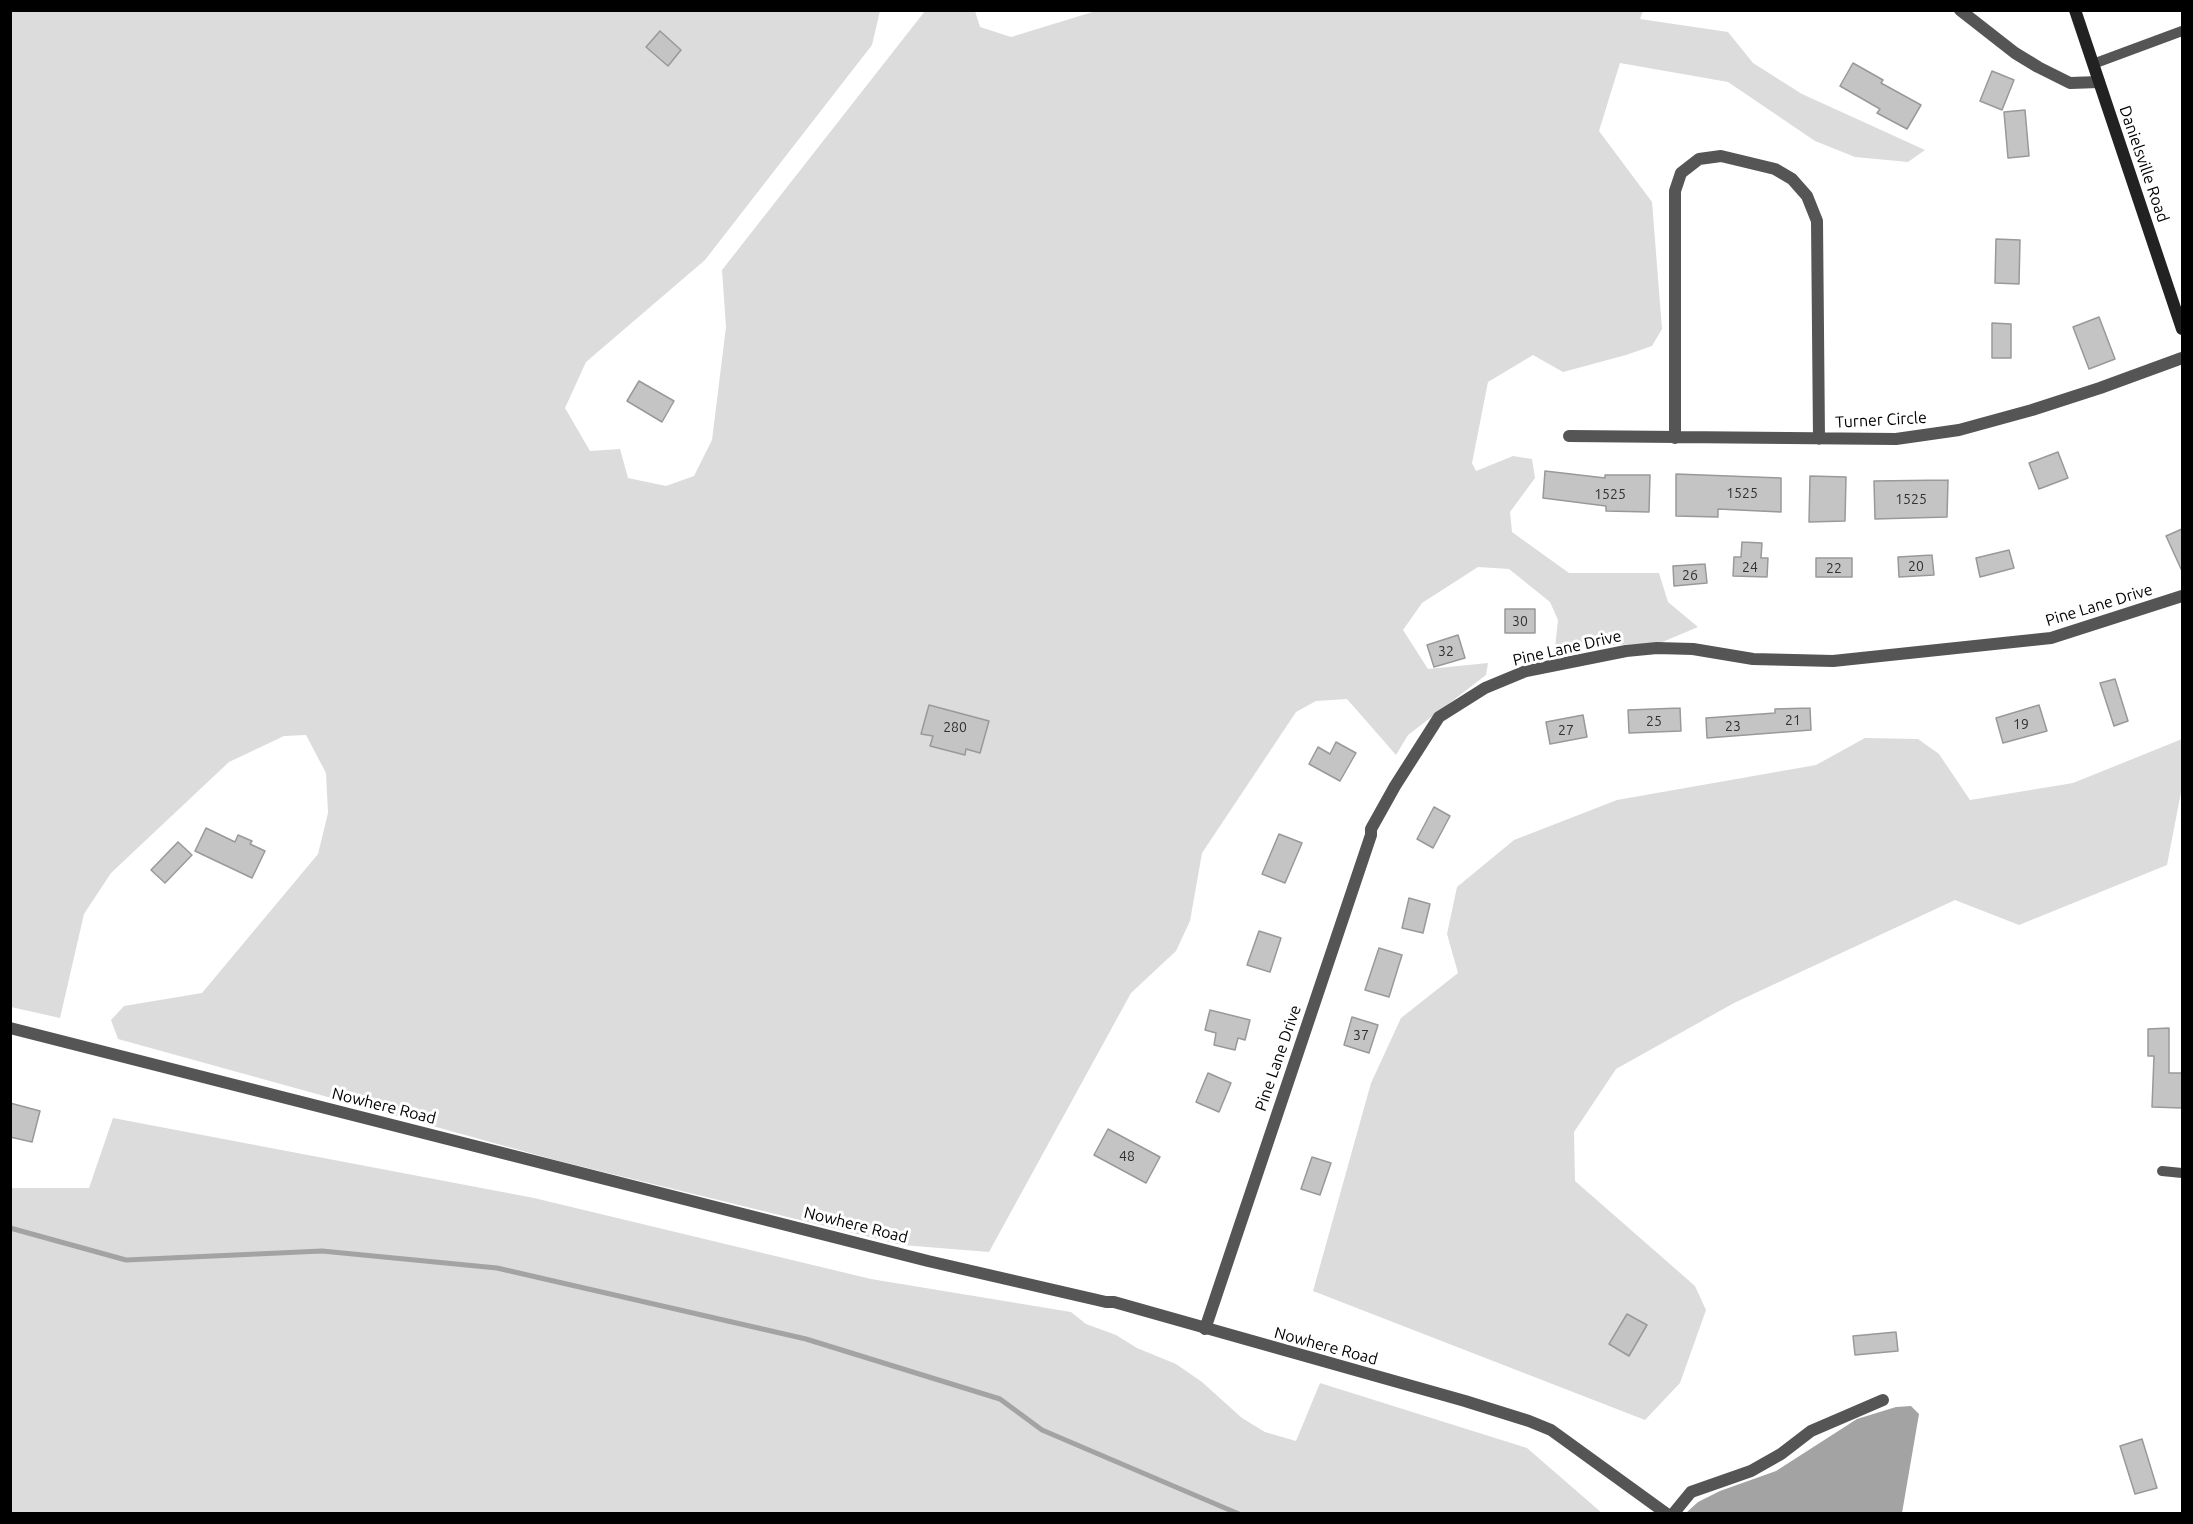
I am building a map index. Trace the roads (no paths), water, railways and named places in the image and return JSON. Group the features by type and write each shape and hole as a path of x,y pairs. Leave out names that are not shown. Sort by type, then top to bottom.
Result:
{"main road":[{"name":"Danielsville Road","path":"2075,10 2182,329"}],"street":[{"path":"1960,10 2015,53 2038,67 2070,83 2099,82"},
{"path":"1675,438 1675,191 1681,173 1699,159 1721,156 1775,169 1792,179 1807,196 1817,221 1819,439"},
{"name":"Turner Circle","path":"1569,436 1896,439 1959,430 2077,395 2182,358"},
{"name":"Pine Lane Drive","path":"1205,1329 1371,830 1395,786 1439,717 1485,688 1526,671 1626,651 1657,648 1694,649 1753,659 1833,661 2051,638 2182,597"},
{"name":"Nowhere Road","path":"10,1028 928,1261 1114,1302 1529,1421 1551,1430 1667,1514"},
{"path":"1673,1514 1691,1492 1751,1471 1781,1455 1811,1431 1883,1400"}],"lane":[{"path":"2093,64 2182,31"},
{"path":"2162,1172 2182,1173"}],"waterway":[{"path":"10,1228 126,1260 322,1251 497,1268 806,1339 1000,1399 1042,1430 1239,1514"}]}
